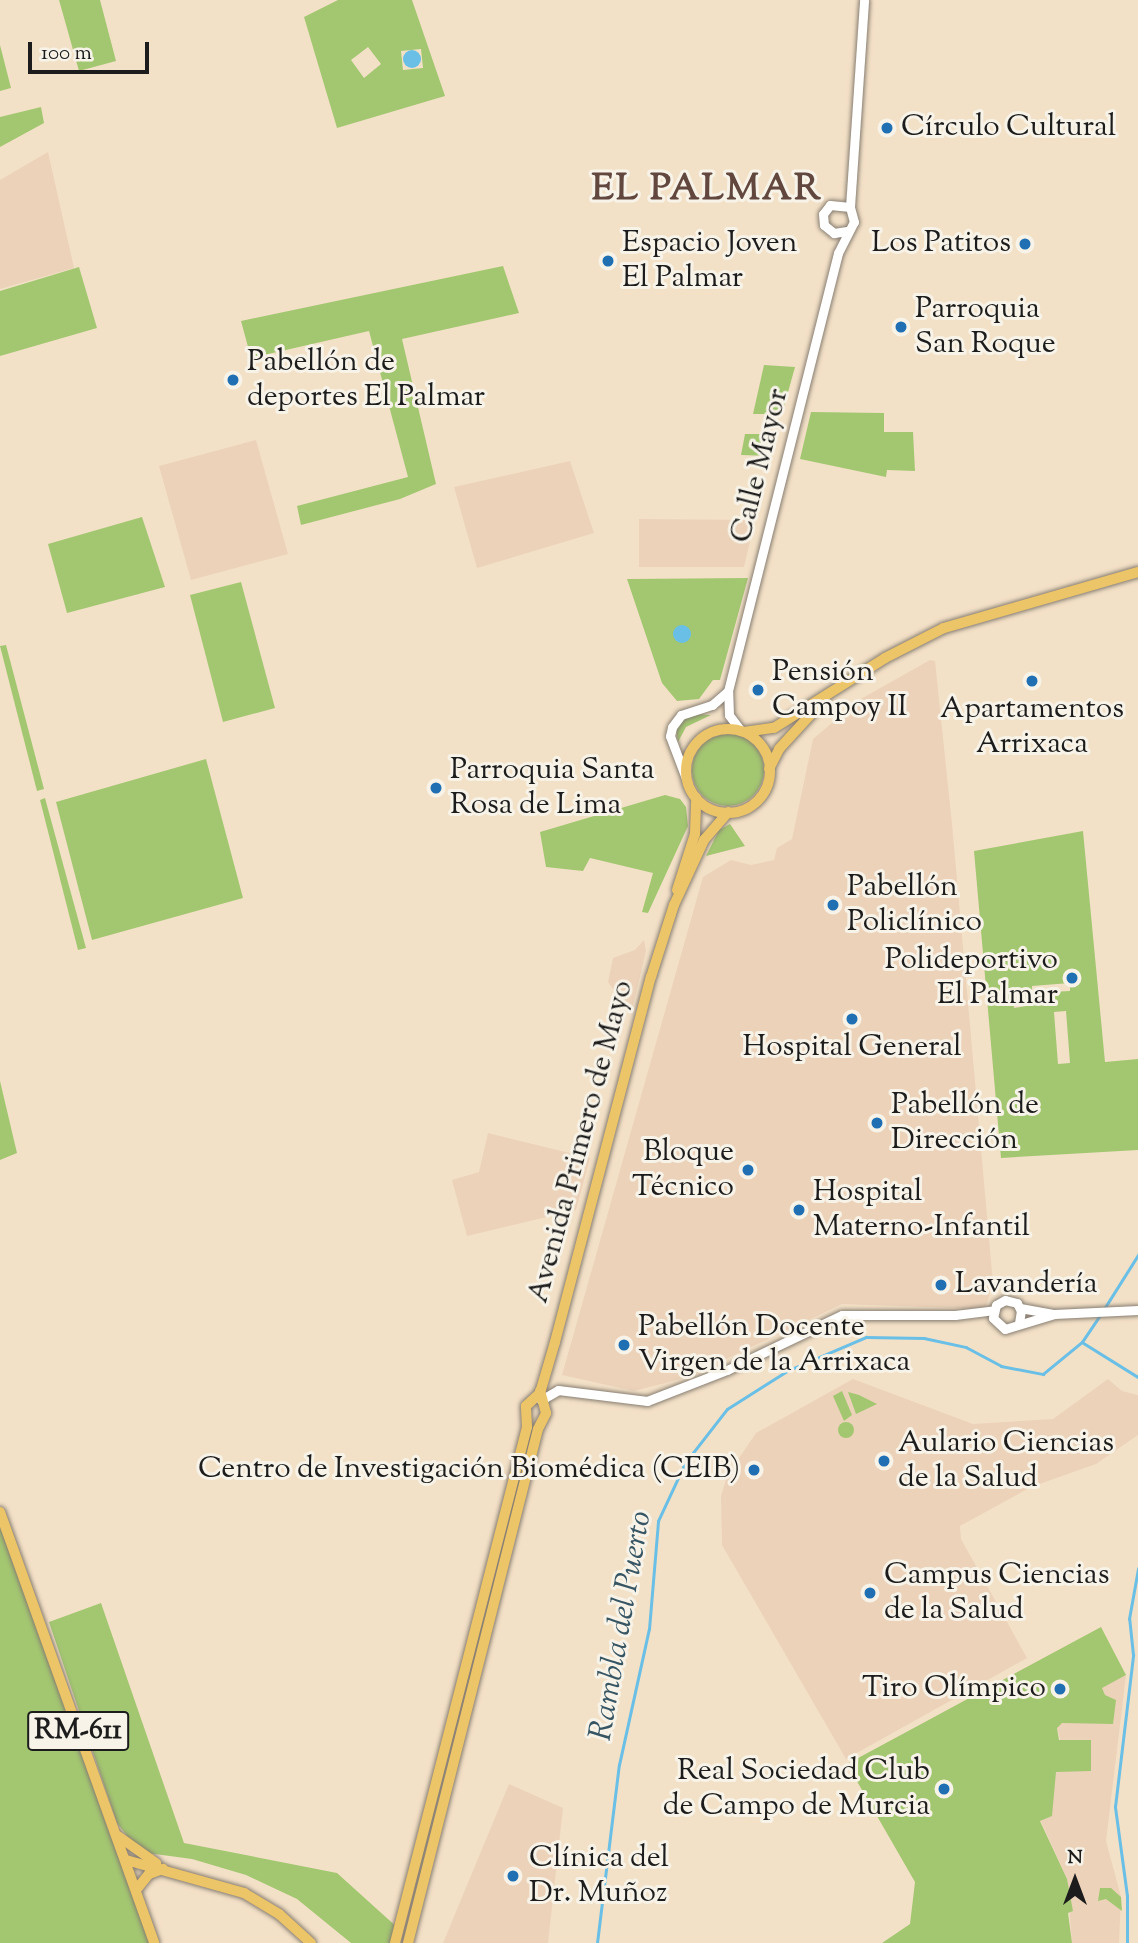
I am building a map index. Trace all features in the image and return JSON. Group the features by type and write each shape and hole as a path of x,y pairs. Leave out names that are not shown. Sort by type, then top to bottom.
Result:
{"main road":[{"path":"833,690 784,743 769,771 758,802 743,811 728,812 696,798 687,781 686,760 696,742 714,730 774,728 833,690 944,628 1138,572"},
{"path":"742,731 762,747 769,771"},
{"name":"Avenida Primero de Mayo","path":"541,1402 651,977 696,829 696,798"},
{"name":"Avenida Primero de Mayo","path":"674,905 706,835 728,812"},
{"path":"528,1417 541,1402"},
{"path":"394,1943 470,1656 528,1417 526,1406 541,1402"},
{"path":"408,1943 478,1675 541,1402"},
{"name":"RM-611","path":"0,1512 154,1943"},
{"path":"470,1656 478,1675"},
{"path":"462,1686 478,1675"},
{"path":"117,1835 164,1868"},
{"path":"126,1860 164,1868 244,1893 279,1914 312,1943"},
{"path":"136,1890 149,1874 164,1868"}],"street":[{"path":"831,232 847,231 854,222 850,207 864,0"},
{"path":"838,253 823,214 853,187"},
{"path":"839,202 850,207"},
{"name":"Calle Mayor","path":"742,731 729,713 728,691 838,253 847,231"},
{"path":"687,781 670,736 677,719 717,702 728,691"},
{"path":"541,1402 553,1392 640,1402 727,1370 842,1315 993,1314 1005,1300 1020,1308 1054,1314"},
{"path":"1019,1323 1020,1308"},
{"path":"993,1314 1005,1329 1054,1314 1134,1311"}],"shaded area":[{"path":"48,152 74,268 0,289 0,180"},
{"path":"256,440 288,554 191,580 159,466"},
{"path":"570,461 594,533 477,568 454,487"},
{"path":"639,519 755,520 744,567 639,567"},
{"path":"930,660 935,661 952,824 993,1283 985,1309 842,1304 688,1377 634,1391 562,1375 703,877 731,860 751,865 774,860 777,848 792,839 813,739 859,700"},
{"path":"644,940 646,951 631,1014 608,982 613,958 635,950"},
{"path":"488,1133 590,1158 576,1210 467,1236 452,1180 479,1172"},
{"name":"Campus Ciencias de la Salud","path":"853,1379 973,1424 1053,1419 1108,1379 1122,1391 1138,1395 1138,1435 1096,1464 1031,1487 960,1526 961,1539 1027,1658 846,1759 722,1545 721,1496 727,1476 756,1433"},
{"path":"1126,1675 1106,1841 1121,1897 1119,1943 1072,1943 1067,1879 1022,1779 1068,1770 1053,1712"},
{"name":"Clínica del Dr. Muñoz","path":"509,1784 563,1808 548,1943 443,1943"}],"green space":[{"path":"59,0 100,0 116,61 79,71"},
{"path":"338,0 412,0 445,96 337,128 304,17","holes":["368,47 381,64 364,78 351,60","421,49 423,68 403,70 401,51"]},
{"path":"0,45 11,88 0,91"},
{"path":"41,107 44,123 0,147 0,117"},
{"path":"503,266 519,313 402,339 436,484 400,499 301,525 297,506 408,477 369,331 251,358 241,321"},
{"path":"79,267 97,328 0,356 0,291"},
{"path":"764,365 795,367 782,414 753,414"},
{"path":"811,412 884,413 884,432 913,432 915,471 887,470 886,477 800,459"},
{"path":"745,434 773,434 769,456 741,455"},
{"path":"142,517 165,587 67,613 48,544"},
{"path":"748,578 720,680 713,680 699,699 677,701 662,683 627,579"},
{"path":"241,582 275,708 223,722 190,595"},
{"path":"6,645 44,789 37,791 0,646"},
{"path":"696,714 711,715 686,727 678,742 676,727 682,719"},
{"path":"728,734 748,740 758,750 764,770 758,790 748,800 728,806 708,800 698,790 692,770 698,750 708,740"},
{"path":"206,759 243,898 92,940 56,802"},
{"path":"665,795 680,799 686,807 688,826 648,913 642,912 653,873 590,858 583,871 546,867 540,832"},
{"path":"45,798 86,948 78,950 40,800"},
{"path":"730,824 745,846 706,856 719,830"},
{"path":"1083,831 1105,1062 1138,1059 1138,1150 1001,1158 974,851","holes":["1070,983 1070,991 1032,993 1032,986","1025,988 1026,1006 1014,1008 1012,989","1066,1011 1070,1063 1058,1064 1054,1012"]},
{"path":"0,1081 17,1153 0,1160"},
{"path":"842,1391 852,1415 844,1421 833,1396"},
{"path":"848,1392 859,1395 877,1404 856,1414"},
{"path":"843,1422 849,1422 854,1430 852,1436 843,1438 838,1433 838,1427"},
{"path":"0,1514 154,1943 0,1943"},
{"path":"101,1603 184,1843 337,1873 399,1929 395,1943 351,1943 297,1899 246,1875 192,1859 140,1852 117,1823 49,1622"},
{"name":"Real Sociedad Club de Campo de Murcia","path":"1101,1627 1126,1675 1102,1688 1105,1695 1116,1700 1113,1724 1062,1723 1057,1728 1059,1740 1091,1740 1091,1771 1056,1772 1052,1816 1040,1821 1067,1879 1073,1911 1068,1913 1072,1943 882,1943 910,1924 915,1882 847,1764"},
{"path":"1100,1888 1111,1888 1121,1897 1122,1911 1106,1899 1098,1901"}],"water":[{"path":"412,50 418,53 421,59 418,65 412,68 406,65 403,59 406,53"},
{"path":"682,625 688,628 691,634 688,640 682,643 676,640 673,634 676,628"}],"waterway":[{"name":"Rambla del Puerto","path":"1104,1309 1138,1255"},
{"name":"Rambla del Puerto","path":"597,1943 619,1765 649,1629 658,1521 685,1463 727,1409 787,1371 866,1337 924,1338 966,1347 1001,1366 1043,1374 1082,1342 1100,1315"},
{"path":"1082,1342 1138,1377"},
{"path":"1127,1943 1127,1896 1115,1807 1133,1655 1129,1619 1138,1569"}],"place":[{"name":"Círculo Cultural","path":"887,128"},
{"name":"Los Patitos","path":"1025,244"},
{"name":"Espacio Joven El Palmar","path":"608,261"},
{"name":"Parroquia San Roque","path":"901,327"},
{"name":"Pabellón de deportes El Palmar","path":"233,380"},
{"name":"Apartamentos Arrixaca","path":"1032,681"},
{"name":"Pensión Campoy II","path":"758,690"},
{"name":"Parroquia Santa Rosa de Lima","path":"436,788"},
{"name":"Pabellón Policlínico","path":"833,905"},
{"name":"Polideportivo El Palmar","path":"1072,978"},
{"name":"Hospital General","path":"852,1019"},
{"name":"Pabellón de Dirección","path":"877,1123"},
{"name":"Bloque Técnico","path":"748,1170"},
{"name":"Hospital Materno-Infantil","path":"799,1210"},
{"name":"Lavandería","path":"941,1285"},
{"name":"Pabellón Docente Virgen de la Arrixaca","path":"624,1345"},
{"name":"Aulario Ciencias de la Salud","path":"884,1461"},
{"name":"Centro de Investigación Biomédica (CEIB)","path":"754,1470"},
{"name":"Campus Ciencias de la Salud","path":"870,1593"},
{"name":"Tiro Olímpico","path":"1060,1689"},
{"name":"Real Sociedad Club de Campo de Murcia","path":"944,1789"},
{"name":"Clínica del Dr. Muñoz","path":"513,1876"}],"district":[{"name":"EL PALMAR","path":"707,190"}]}
